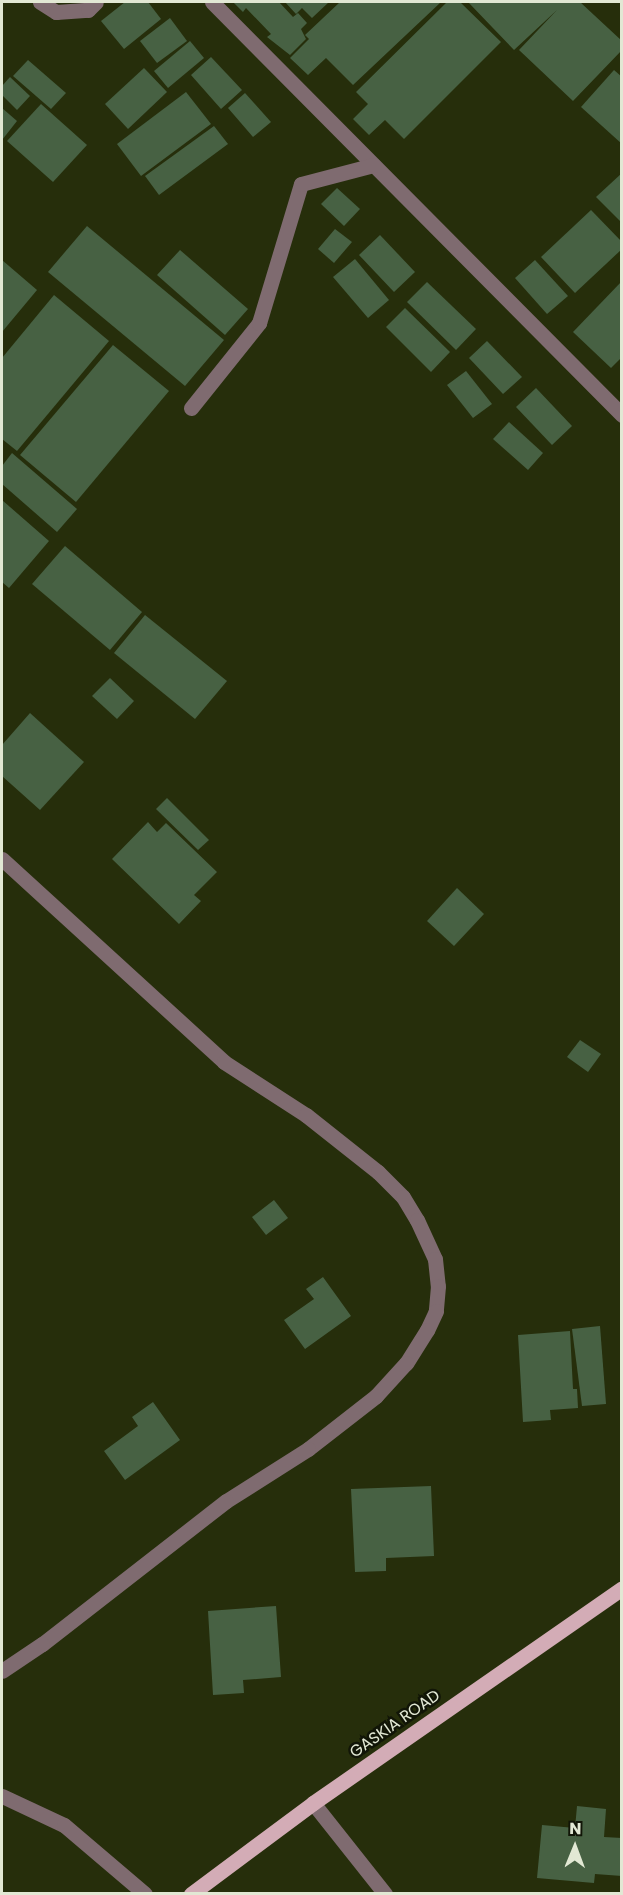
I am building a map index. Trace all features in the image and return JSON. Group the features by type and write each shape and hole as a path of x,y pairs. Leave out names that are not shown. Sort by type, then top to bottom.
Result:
{"main road":[{"name":"GASKIA ROAD","path":"191,1893 314,1803 621,1588"}],"street":[{"path":"40,2 56,12 88,10 96,2"},
{"path":"212,2 621,415"},
{"path":"191,408 259,323 301,184 374,165"},
{"path":"2,859 224,1062 334,1136 394,1188 417,1220 435,1259 438,1286 436,1311 427,1330 406,1363 376,1396 308,1449 226,1501 42,1644 2,1671"},
{"path":"2,1796 64,1825 145,1893"},
{"path":"314,1803 385,1893"}],"building":[{"path":"125,2 148,2 161,19 124,49 101,21"},
{"path":"233,2 279,2 293,17 298,13 307,23 301,29 306,39 290,55 267,37 271,34 246,8 243,12"},
{"path":"285,2 329,2 312,18 302,8 296,14"},
{"path":"340,2 441,2 353,85 326,58 308,75 290,58 309,39 305,35"},
{"path":"447,2 460,2 501,42 404,139 385,120 369,135 353,119 368,104 356,92"},
{"path":"468,2 580,2 622,41 622,50 573,101 519,50 557,10 514,50"},
{"path":"170,18 187,41 157,63 140,41"},
{"path":"190,41 204,58 168,88 154,71"},
{"path":"211,57 242,90 221,109 191,75"},
{"path":"28,60 66,93 51,109 13,76"},
{"path":"144,68 167,92 128,129 105,104"},
{"path":"614,70 622,77 622,144 581,107"},
{"path":"10,77 30,96 17,110 2,95 2,86"},
{"path":"186,92 211,124 141,176 117,144"},
{"path":"245,93 271,122 253,137 228,108"},
{"path":"41,104 87,145 53,182 7,141"},
{"path":"2,108 17,121 2,140"},
{"path":"214,126 228,144 159,195 145,176"},
{"path":"622,173 622,223 596,197"},
{"path":"337,188 360,209 344,226 321,204"},
{"path":"591,210 622,242 622,249 575,293 541,257"},
{"path":"87,226 224,340 185,386 48,272"},
{"path":"335,229 352,242 334,263 318,249"},
{"path":"380,235 415,272 394,292 359,255"},
{"path":"180,250 248,309 225,335 157,275"},
{"path":"355,259 389,300 368,318 333,277"},
{"path":"2,260 37,290 2,332"},
{"path":"535,260 568,296 547,314 515,278"},
{"path":"622,281 622,357 611,368 573,332"},
{"path":"427,282 476,329 456,350 407,302"},
{"path":"54,295 109,341 17,451 2,439 2,358"},
{"path":"405,308 450,352 431,372 386,327"},
{"path":"487,341 522,377 503,394 469,358"},
{"path":"113,345 169,391 76,502 20,455"},
{"path":"466,371 492,404 473,418 447,385"},
{"path":"536,388 572,426 552,445 516,407"},
{"path":"509,422 543,453 528,470 493,439"},
{"path":"12,453 77,509 57,532 2,484 2,466"},
{"path":"2,500 49,541 9,588 2,582"},
{"path":"65,546 142,612 110,650 32,584"},
{"path":"145,615 227,681 195,719 114,653"},
{"path":"110,678 134,701 117,719 92,696"},
{"path":"30,713 84,762 40,810 2,776 2,745"},
{"path":"167,798 209,840 198,850 156,809"},
{"path":"148,822 157,832 166,823 217,872 194,895 201,901 179,924 112,859"},
{"path":"457,888 484,914 454,946 427,921"},
{"path":"580,1040 601,1054 588,1072 567,1057"},
{"path":"274,1200 288,1218 266,1235 252,1217"},
{"path":"323,1277 351,1316 305,1349 284,1320 314,1299 306,1289"},
{"path":"600,1326 606,1404 582,1406 572,1329"},
{"path":"570,1331 573,1389 577,1389 578,1408 550,1410 551,1420 523,1422 518,1335"},
{"path":"153,1402 180,1440 125,1480 104,1451 138,1426 132,1417"},
{"path":"431,1486 434,1556 386,1558 386,1571 355,1572 351,1489"},
{"path":"276,1606 281,1677 243,1680 244,1693 213,1695 208,1611"},
{"path":"577,1806 606,1809 604,1837 622,1838 622,1876 595,1874 594,1883 537,1878 542,1825 575,1828"}]}
